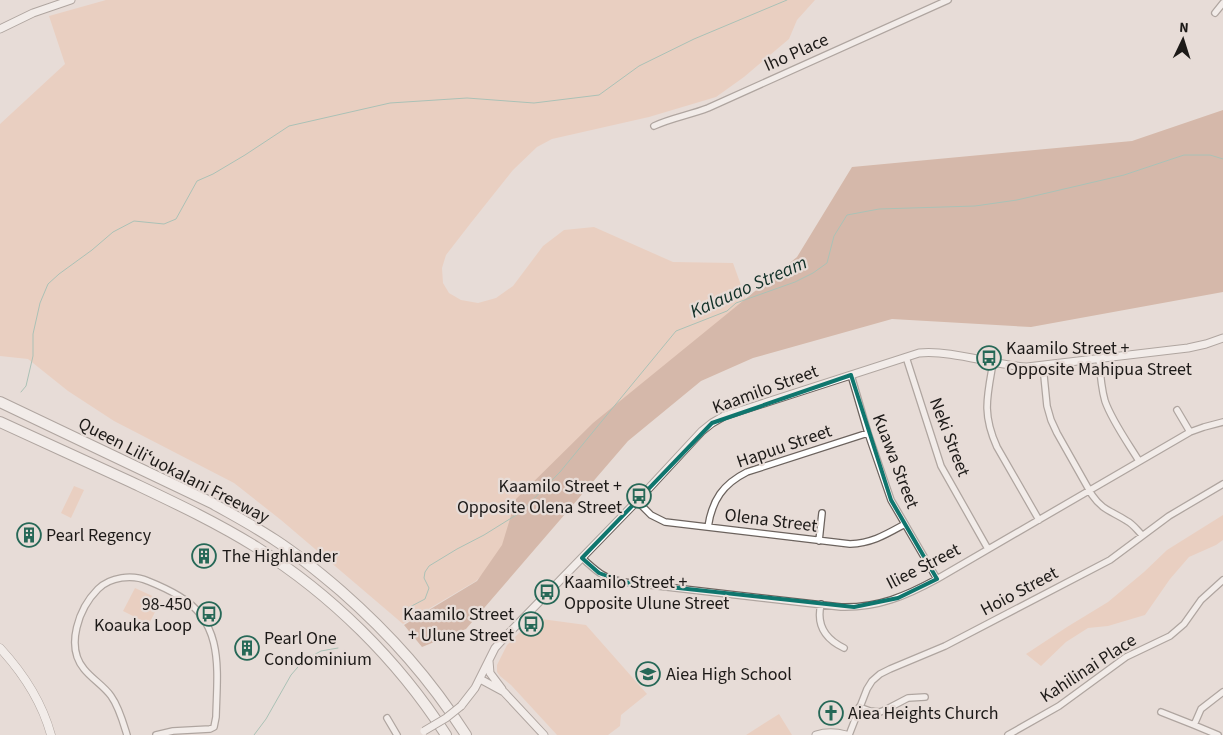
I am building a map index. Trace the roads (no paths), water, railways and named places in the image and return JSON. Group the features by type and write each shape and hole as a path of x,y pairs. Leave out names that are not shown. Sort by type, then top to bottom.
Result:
{"highway":[{"name":"Queen Liliʻuokalani Freeway","path":"0,402 212,503 276,540 325,577 400,647 442,699 466,735"},
{"name":"Queen Liliʻuokalani Freeway","path":"0,422 211,521 256,547 304,580 358,628 387,657 425,704 446,735"}],"main road":[{"path":"0,648 31,690 51,735"}],"street":[{"path":"0,29 32,12 72,0"},
{"name":"Iho Place","path":"654,126 708,108 948,0"},
{"path":"1215,13 1223,3"},
{"name":"Kaamilo Street","path":"421,733 446,718 461,706 472,693 495,648 702,431 724,416 919,353 942,353 1011,366 1027,367 1188,348 1223,338"},
{"name":"Neki Street","path":"906,357 941,466 988,549"},
{"path":"1099,358 1105,401 1139,462"},
{"path":"993,363 986,399 986,412 991,435 1039,520"},
{"path":"1043,366 1047,406 1051,420 1098,504 1128,521 1142,535"},
{"name":"Kuawa Street","path":"851,375 868,434 889,495 937,579"},
{"path":"1177,410 1190,432"},
{"name":"Iliee Street","path":"582,558 599,574 623,582 854,607 881,603 898,598 937,579 1190,432 1211,424 1223,422"},
{"name":"Hapuu Street","path":"708,527 710,515 717,498 727,485 736,478 747,472 868,434"},
{"name":"Hoio Street","path":"847,735 867,689 880,674 945,646 1110,560 1169,516 1223,484"},
{"name":"Olena Street","path":"637,501 651,515 665,522 850,544 862,543 878,538 905,524"},
{"path":"819,541 822,514"},
{"path":"127,735 115,702 110,694 84,670 80,663 76,653 75,641 82,613 97,590 110,581 130,577 143,579 180,596 196,609 209,626 216,648 216,717 214,726 210,730 173,731 156,735"},
{"name":"Kahilinai Place","path":"1008,735 1059,706 1126,657 1170,636 1178,630 1201,600 1223,580"},
{"path":"821,604 820,622 823,631 829,639 844,648"},
{"path":"489,658 490,673 504,692 544,735"},
{"path":"480,679 504,692"},
{"path":"1194,725 1201,709 1223,692"},
{"path":"859,707 880,712 908,698 925,697"},
{"path":"1161,712 1218,735"},
{"path":"387,718 397,735"},
{"path":"816,735 827,733 847,735"}],"waterway":[{"path":"21,392 26,386 33,356 33,334 40,303 48,284 113,232 134,221 164,224 176,219 197,181 245,155 289,126 390,103 467,98 534,103 599,95 639,66 694,39 787,0"},
{"name":"Kalauao Stream","path":"404,610 425,599 429,588 424,578 429,566 521,512 560,472 676,331 727,311 736,303 795,282 813,273 827,263 834,236 847,215 879,209 975,206 1017,200 1124,175 1184,155 1210,155 1223,159"},
{"name":"Kalauao Stream","path":"254,735 266,719 291,675 304,660 321,651 338,648"}],"place":[{"name":"Kaamilo Street + Opposite Mahipua Street","path":"989,358"},
{"name":"Kaamilo Street + Opposite Olena Street","path":"639,496"},
{"name":"Pearl Regency","path":"29,535"},
{"name":"The Highlander","path":"204,556"},
{"name":"Kaamilo Street + Opposite Ulune Street","path":"547,592"},
{"name":"98-450 Koauka Loop","path":"209,614"},
{"name":"Kaamilo Street + Ulune Street","path":"531,624"},
{"name":"Pearl One Condominium","path":"247,648"},
{"name":"Aiea High School","path":"648,674"},
{"name":"Aiea Heights Church","path":"831,713"}]}
